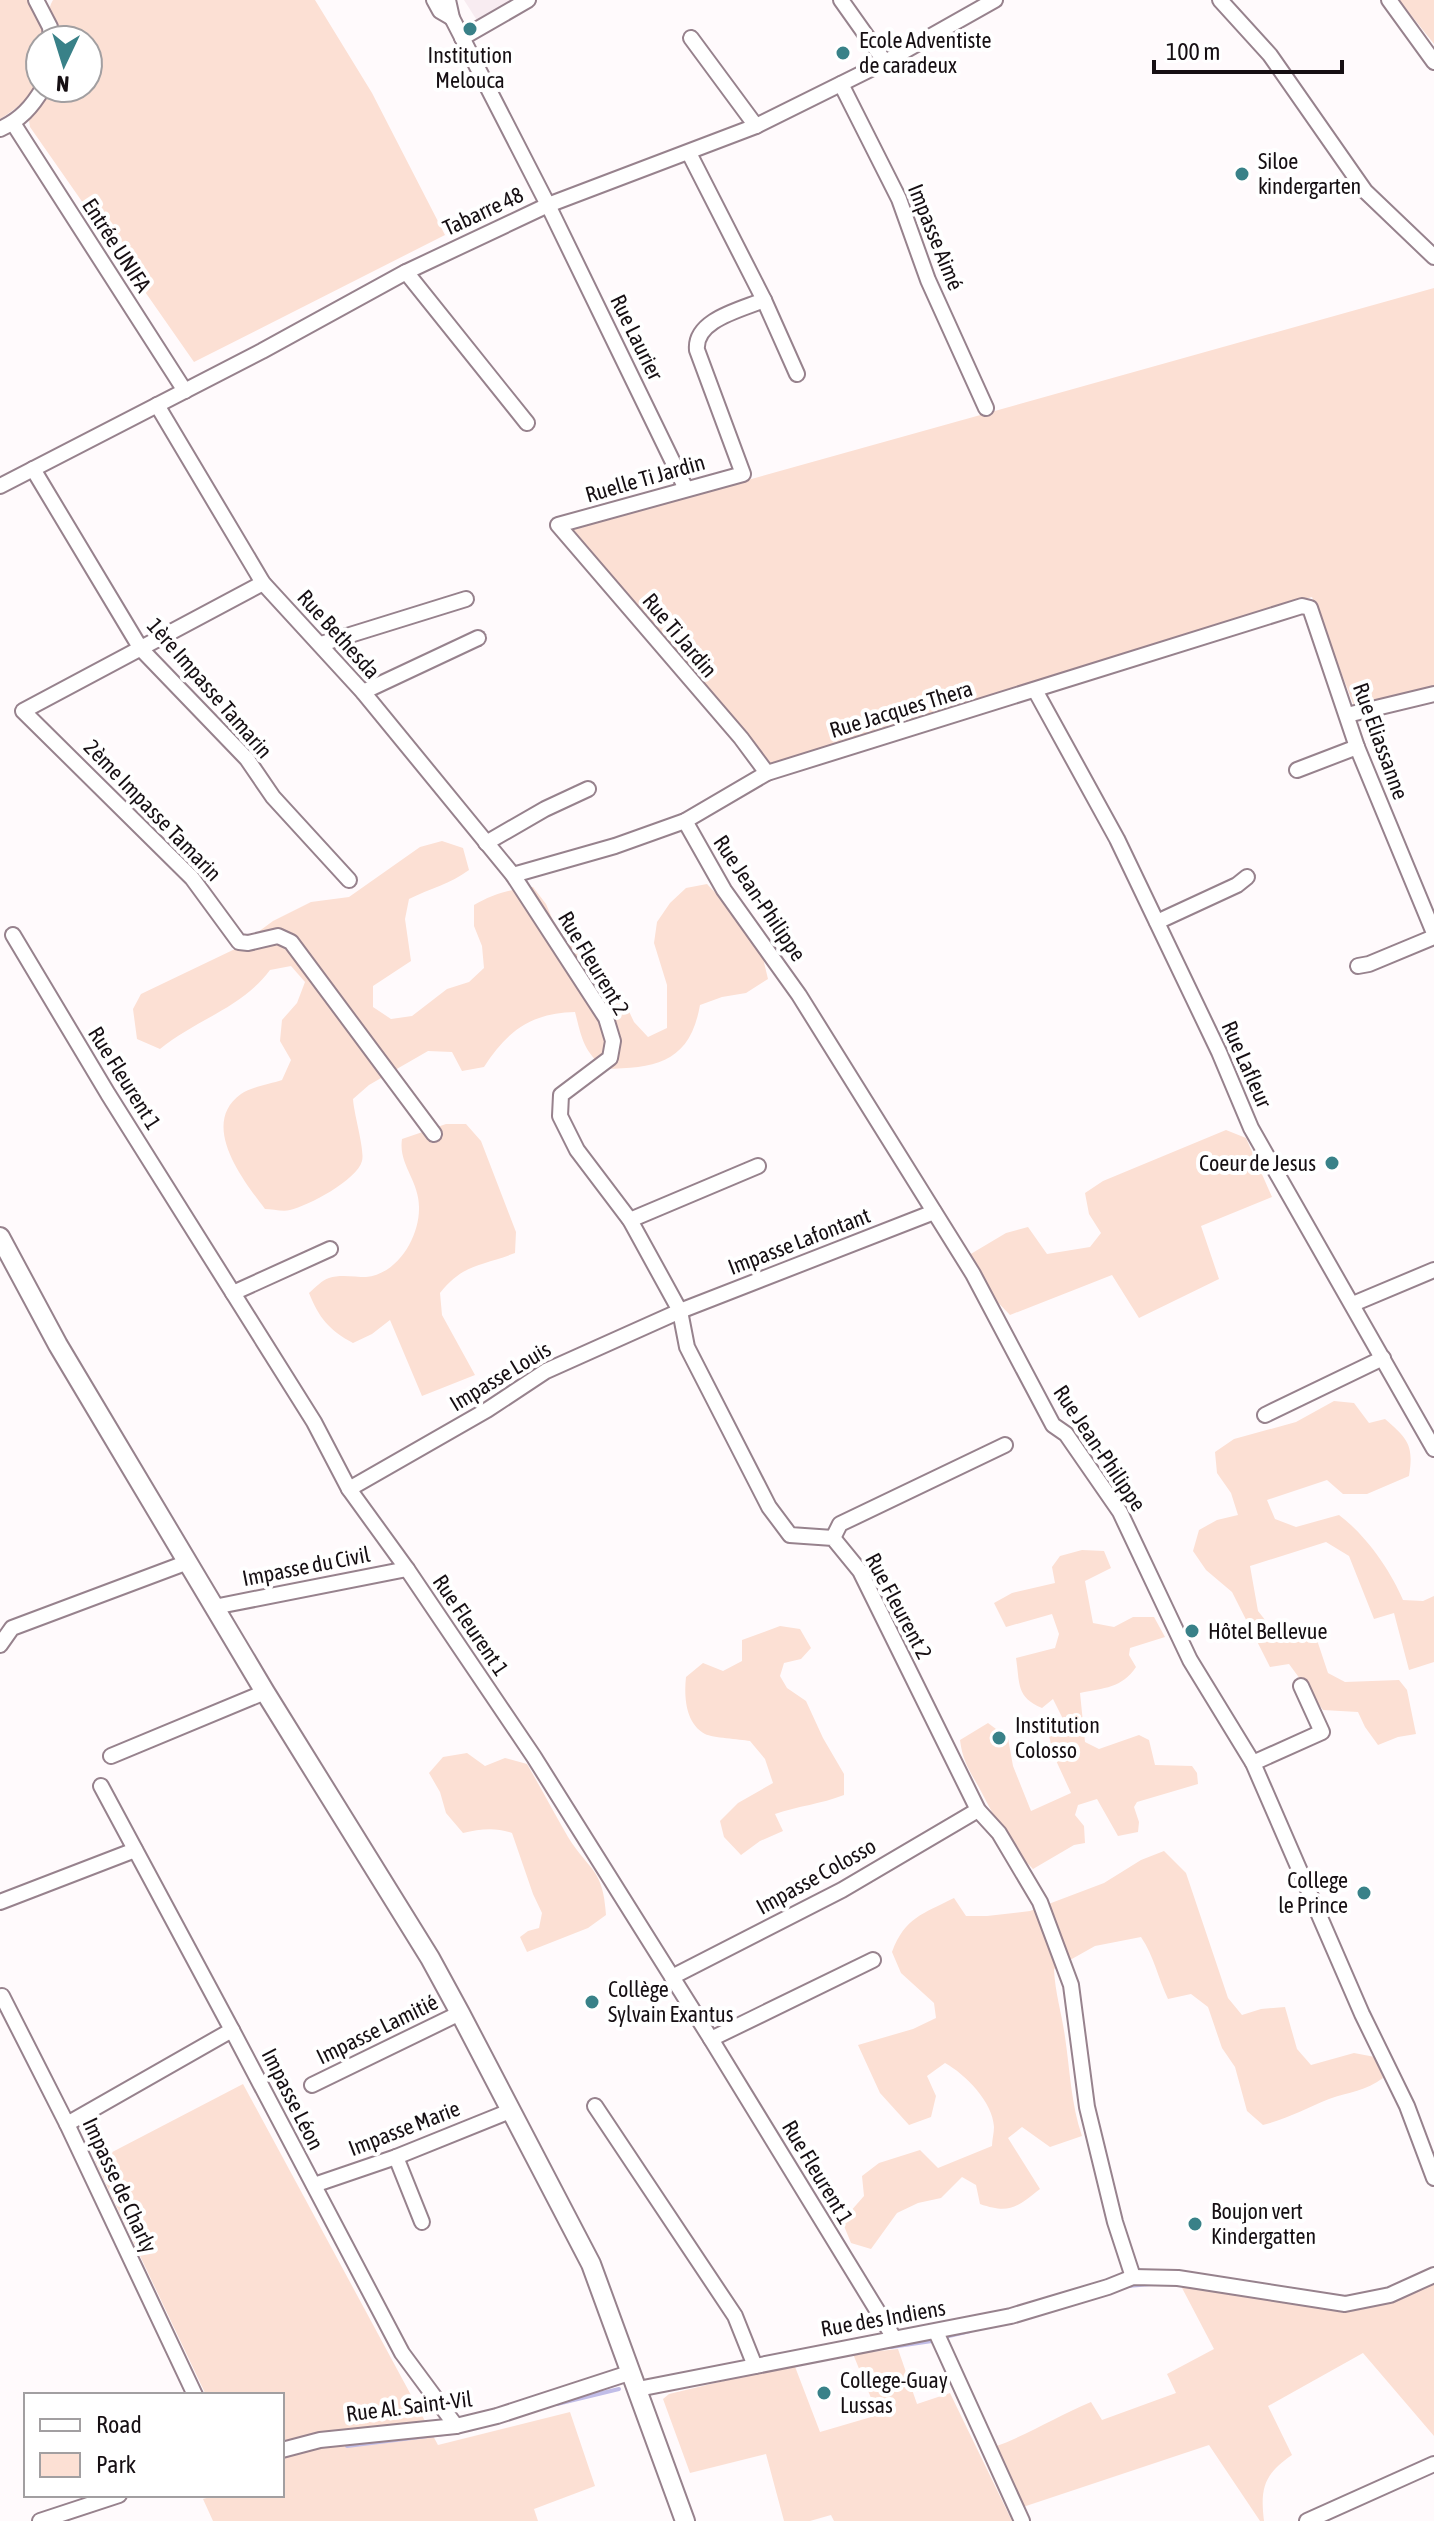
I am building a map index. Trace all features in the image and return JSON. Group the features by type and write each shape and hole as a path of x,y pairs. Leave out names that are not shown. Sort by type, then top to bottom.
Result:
{"main road":[{"path":"0,1237 58,1345 265,1692 430,1958 460,2013 591,2264 685,2521"}],"street":[{"path":"36,0 48,24"},
{"path":"434,0 440,11 452,18"},
{"path":"448,0 452,18"},
{"path":"462,38 528,0"},
{"path":"841,0 885,62"},
{"name":"Tabarre 48","path":"0,486 406,272 548,205 756,126 885,62 995,0"},
{"path":"1220,0 1270,55 1365,191 1434,257"},
{"path":"1389,0 1434,62"},
{"name":"Rue Laurier","path":"452,18 548,205 686,489"},
{"path":"691,38 756,126"},
{"name":"Impasse Aimé","path":"841,84 899,199 928,280 986,408"},
{"path":"6,126 34,104"},
{"name":"Entrée UNIFA","path":"6,126 185,391"},
{"path":"689,153 764,300 797,374"},
{"path":"406,272 527,423"},
{"name":"Ruelle Ti Jardin","path":"558,525 743,474 697,350 696,339 702,328 764,300"},
{"name":"Rue Bethesda","path":"157,405 263,583 363,692 513,875"},
{"name":"1ère Impasse Tamarin","path":"33,469 141,649 247,759 273,797 349,880"},
{"name":"Rue Ti Jardin","path":"558,525 741,738 767,773"},
{"path":"141,649 263,583"},
{"path":"321,644 466,599"},
{"name":"Rue Jacques Thera","path":"513,875 615,846 685,821 767,773 1302,606 1310,608"},
{"name":"Rue Eliassanne","path":"1310,608 1357,747 1434,935"},
{"path":"363,692 478,638"},
{"name":"2ème Impasse Tamarin","path":"141,649 23,711 192,878 239,942 278,936 291,942 434,1134"},
{"name":"Rue Lafleur","path":"1035,690 1117,839 1251,1128 1434,1449"},
{"path":"1347,715 1434,694"},
{"path":"1297,770 1357,747"},
{"path":"486,843 545,809 588,789"},
{"name":"Rue Jean-Philippe","path":"685,821 724,890 799,995 973,1274 1053,1425 1066,1434 1120,1512 1190,1660 1253,1763 1362,2014 1407,2106 1434,2178"},
{"name":"Rue Fleurent 2","path":"513,875 606,1018 613,1041 610,1058 561,1095 560,1116 577,1150 630,1220 680,1311 687,1347 769,1507 790,1535 833,1538 860,1571 978,1810 999,1833 1040,1902 1071,1985 1087,2107 1115,2222 1133,2277"},
{"path":"1157,922 1237,885 1247,877"},
{"name":"Rue Fleurent 1","path":"13,935 108,1094 314,1422 349,1489 534,1757 894,2338"},
{"path":"1358,966 1434,935"},
{"path":"630,1220 758,1166"},
{"name":"Impasse Lafontant","path":"680,1311 934,1212"},
{"path":"233,1293 330,1249"},
{"path":"1353,1304 1434,1270"},
{"name":"Impasse Louis","path":"349,1489 487,1410 546,1371 680,1311"},
{"path":"1265,1415 1383,1358"},
{"path":"833,1538 840,1524 1005,1445"},
{"path":"0,1645 12,1628 188,1562"},
{"name":"Impasse du Civil","path":"214,1607 407,1569"},
{"path":"1253,1763 1322,1732 1301,1686"},
{"path":"111,1756 265,1692"},
{"name":"Impasse Léon","path":"101,1786 402,2353 456,2426"},
{"name":"Impasse Colosso","path":"672,1977 842,1890 978,1810"},
{"path":"0,1902 135,1850"},
{"path":"711,2039 873,1960"},
{"name":"Impasse de Charly","path":"2,1996 67,2124 194,2393"},
{"name":"Impasse Lamitié","path":"312,2085 460,2013"},
{"path":"67,2124 232,2030"},
{"path":"595,2106 735,2316 755,2366"},
{"name":"Impasse Marie","path":"314,2185 396,2157 510,2111"},
{"path":"396,2157 422,2222"},
{"path":"1133,2277 1178,2278 1345,2304 1390,2295 1434,2275"},
{"name":"Rue des Indiens","path":"635,2381 755,2366 936,2332 1011,2316 1133,2277"},
{"path":"936,2332 1022,2521"},
{"name":"Rue Al. Saint-Vil","path":"284,2449 320,2440 456,2426 635,2381"},
{"path":"1307,2521 1434,2464"},
{"path":"40,2521 113,2497"}],"shaded area":[{"path":"464,0 514,0 478,22"}],"green space":[{"path":"0,0 30,0 42,24 24,24 24,101 0,119"},
{"path":"53,0 315,0 372,93 445,235 194,362 30,127 28,115 36,104 104,104 104,24 50,24"},
{"path":"1399,0 1434,0 1434,44"},
{"path":"1434,288 1434,689 1354,706 1312,597 775,768 569,530"},
{"path":"442,841 463,848 469,870 409,899 405,919 411,961 373,986 373,1007 391,1019 412,1016 447,989 469,982 484,968 482,946 474,926 474,905 502,893 533,887 566,941 583,954 625,1003 634,1022 648,1037 667,1028 667,985 654,943 657,922 670,903 686,888 707,884 730,908 762,954 768,979 746,993 700,1005 688,1039 679,1050 668,1058 640,1067 605,1069 584,1044 575,1012 545,1016 522,1026 502,1043 484,1067 462,1071 452,1052 428,1051 369,1085 353,1099 363,1156 351,1176 331,1191 298,1208 284,1211 265,1209 229,1152 224,1121 229,1106 241,1094 282,1080 291,1060 280,1041 282,1020 297,1003 305,982 291,966 270,970 246,994 160,1049 137,1039 133,1009 141,994 235,949 273,921 311,902 349,897 420,847"},
{"path":"446,1124 466,1124 481,1141 516,1232 515,1253 466,1271 440,1293 442,1315 475,1375 422,1396 390,1320 353,1343 326,1322 309,1293 324,1280 343,1276 366,1277 397,1262 411,1242 419,1209 416,1190 403,1157 402,1139"},
{"path":"1226,1130 1246,1138 1272,1197 1201,1226 1219,1279 1139,1318 1112,1275 1010,1315 987,1291 969,1255 1006,1233 1028,1227 1047,1254 1090,1247 1101,1233 1089,1214 1085,1193 1103,1181"},
{"path":"1334,1401 1354,1403 1369,1423 1385,1419 1399,1432 1410,1450 1409,1476 1367,1494 1343,1494 1327,1480 1267,1500 1275,1519 1296,1527 1339,1515 1376,1554 1403,1600 1423,1601 1434,1596 1434,1662 1409,1670 1394,1613 1374,1619 1349,1556 1326,1542 1250,1566 1258,1611 1273,1630 1295,1628 1315,1634 1328,1673 1345,1682 1399,1680 1407,1690 1416,1734 1378,1745 1358,1712 1323,1710 1289,1664 1270,1667 1232,1592 1206,1570 1193,1551 1199,1530 1217,1520 1238,1515 1231,1493 1217,1473 1215,1452 1234,1439 1296,1422"},
{"path":"1082,1550 1104,1551 1111,1568 1085,1581 1093,1623 1114,1627 1133,1617 1154,1617 1165,1637 1130,1648 1129,1655 1136,1667 1125,1679 1112,1686 1080,1693 1085,1742 1099,1749 1139,1735 1149,1740 1155,1765 1192,1766 1197,1773 1198,1784 1137,1802 1134,1807 1139,1822 1138,1832 1118,1836 1097,1799 1078,1805 1075,1815 1084,1826 1085,1843 1074,1845 1033,1869 994,1817 966,1763 960,1740 988,1723 1008,1738 1013,1766 1031,1811 1071,1793 1053,1754 1049,1735 1066,1725 1053,1699 1042,1708 1023,1694 1016,1658 1055,1648 1059,1634 1052,1614 1006,1627 994,1603 1012,1593 1055,1583 1052,1567 1060,1556"},
{"path":"780,1626 800,1629 811,1648 801,1659 784,1663 780,1676 787,1688 806,1701 844,1774 844,1795 775,1814 783,1831 760,1841 741,1855 724,1837 720,1821 738,1803 773,1783 765,1759 750,1741 705,1734 693,1723 686,1700 686,1677 703,1663 723,1671 742,1661 742,1640"},
{"path":"467,1753 485,1766 505,1758 527,1764 568,1837 598,1879 606,1915 588,1928 527,1952 520,1937 539,1928 542,1913 512,1833 488,1829 463,1833 446,1813 440,1792 429,1773 443,1757"},
{"path":"1164,1851 1186,1873 1228,1998 1242,2015 1261,2009 1285,2007 1297,2049 1311,2065 1354,2053 1375,2057 1383,2078 1364,2089 1263,2125 1247,2111 1235,2067 1222,2048 1208,2007 1191,1994 1168,1999 1141,1937 1095,1946 1054,1969 1073,2099 1082,2136 1050,2147 1022,2127 1008,2138 1040,2189 1018,2205 998,2209 980,2204 976,2185 962,2177 941,2198 918,2203 897,2213 871,2249 851,2243 842,2221 864,2196 862,2176 879,2163 920,2150 938,2168 992,2146 994,2127 989,2108 969,2081 953,2068 945,2063 927,2076 936,2096 931,2117 909,2125 880,2093 858,2045 913,2029 936,2018 934,2003 901,1973 892,1952 903,1931 916,1918 954,1898 966,1916 1030,1911 1104,1883 1141,1860"},
{"path":"243,2084 438,2445 570,2412 595,2486 534,2509 538,2521 213,2521 203,2499 284,2497 284,2393 205,2393 95,2161"},
{"path":"1434,2282 1434,2436 1363,2353 1268,2406 1292,2455 1275,2469 1266,2483 1264,2521 1260,2521 1209,2445 1020,2508 994,2447 1091,2402 1102,2420 1176,2393 1167,2374 1214,2349 1181,2286 1350,2310"},
{"path":"898,2349 917,2404 950,2393 1012,2521 834,2521 831,2515 810,2521 784,2521 766,2454 690,2473 663,2399 669,2394 794,2364 820,2432 878,2415 853,2354"}],"waterway":[{"path":"1128,2286 1151,2284"},
{"path":"949,2336 970,2331"},
{"path":"891,2347 932,2341"},
{"path":"557,2404 619,2389"},
{"path":"347,2446 460,2432"}],"place":[{"name":"Institution Melouca","path":"470,29"},
{"name":"Ecole Adventiste de caradeux","path":"843,53"},
{"name":"Siloe kindergarten","path":"1242,174"},
{"name":"Coeur de Jesus","path":"1332,1163"},
{"name":"Hôtel Bellevue","path":"1192,1631"},
{"name":"Institution Colosso","path":"999,1738"},
{"name":"College le Prince","path":"1364,1893"},
{"name":"Collège Sylvain Exantus","path":"592,2002"},
{"name":"Boujon vert Kindergatten","path":"1195,2224"},
{"name":"College-Guay Lussas","path":"824,2393"}]}
